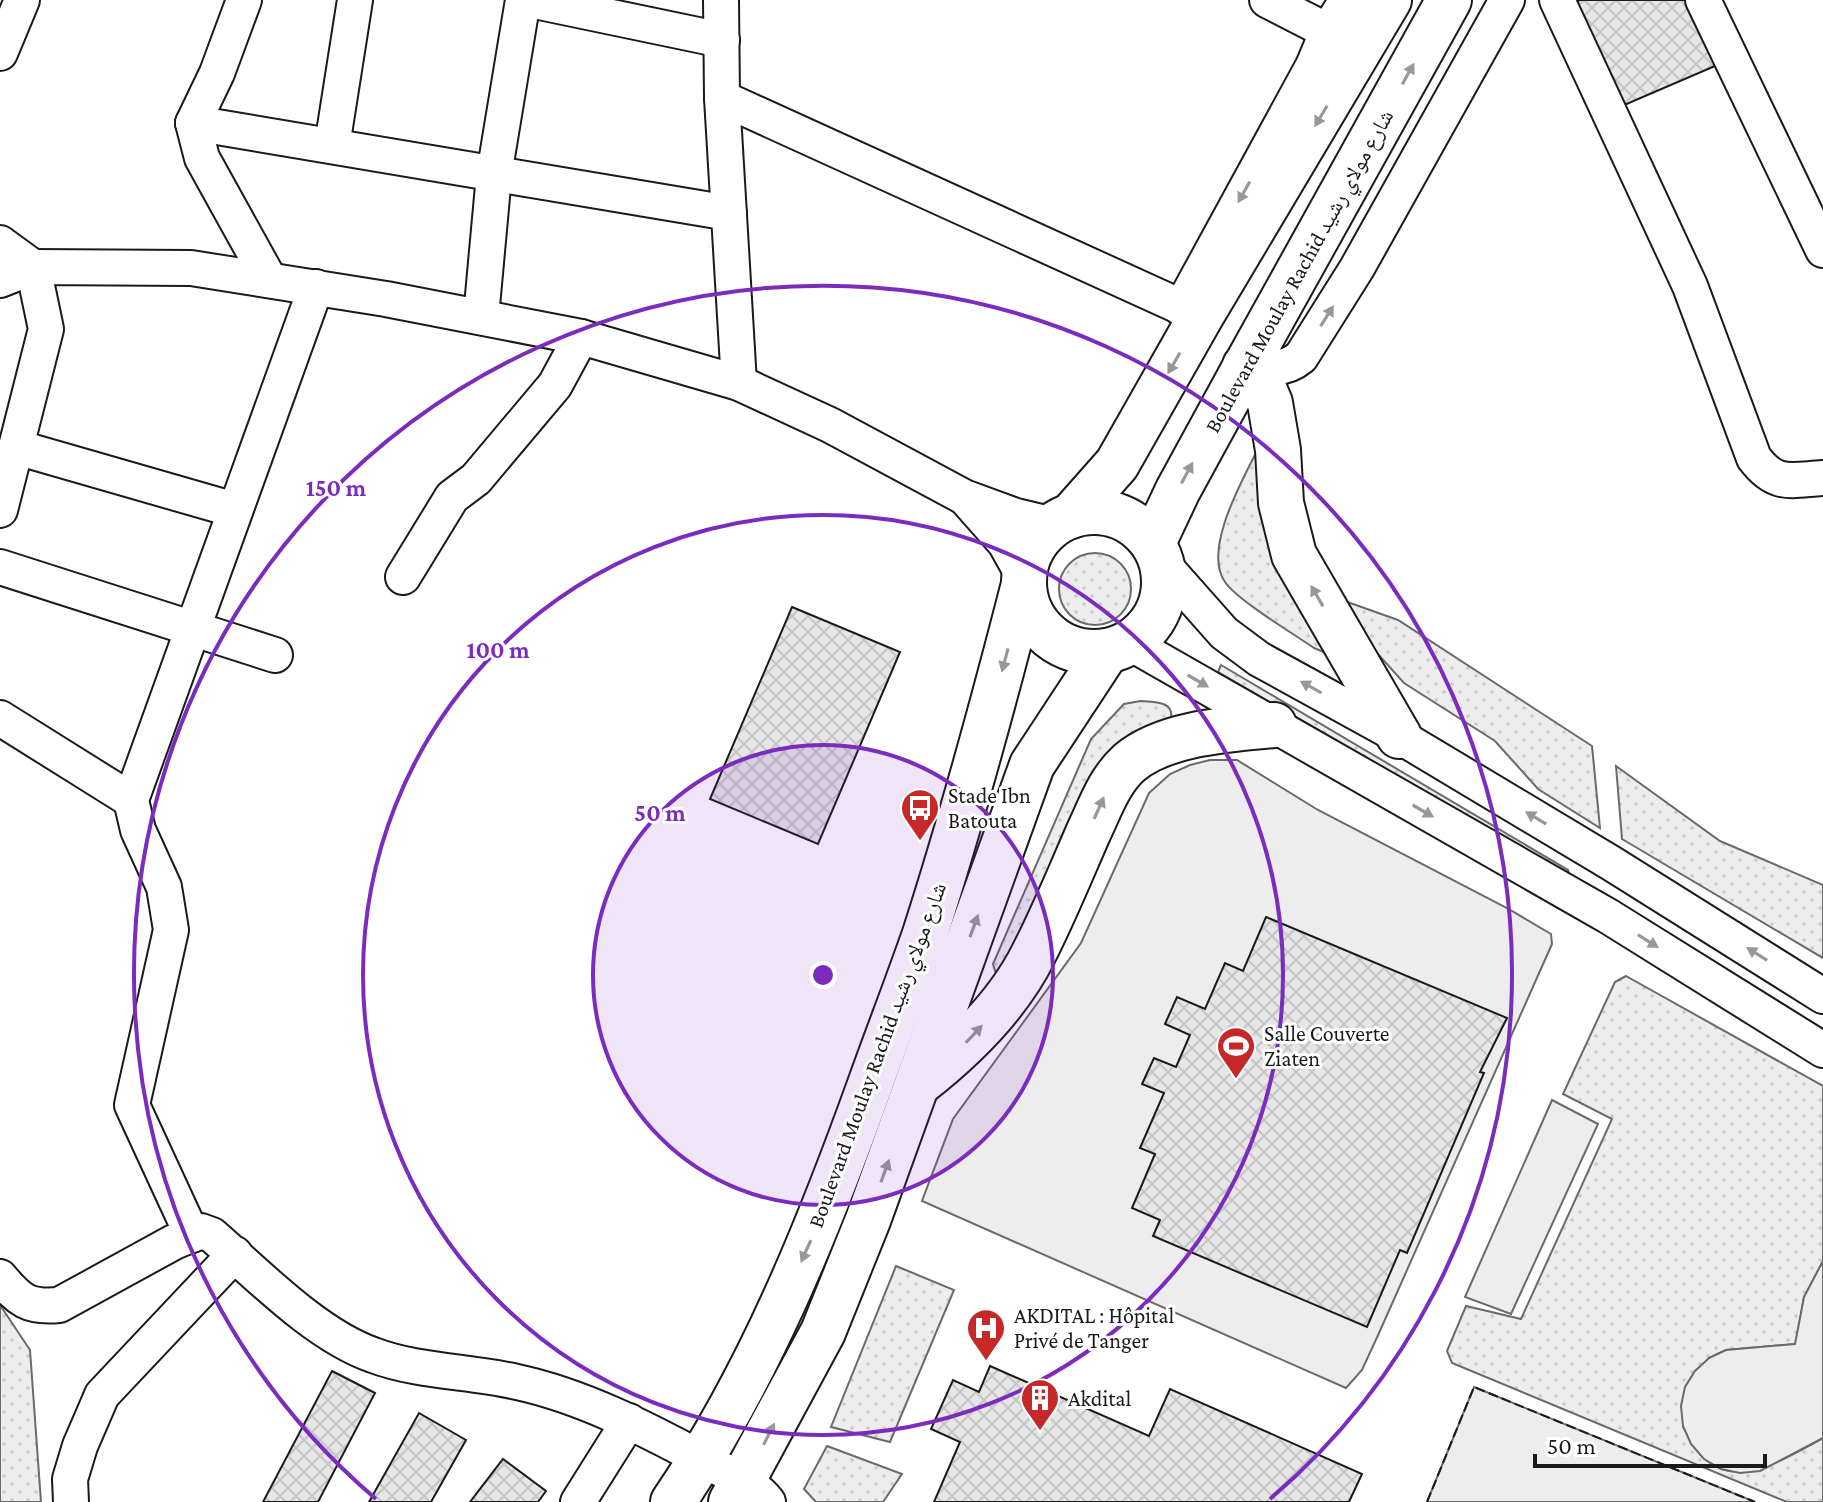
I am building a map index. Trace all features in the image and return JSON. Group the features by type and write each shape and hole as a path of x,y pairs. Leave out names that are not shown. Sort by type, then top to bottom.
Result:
{"main road":[{"path":"1119,647 1083,652 1060,644 1041,629 1029,608 1024,581 1029,557 1039,539 1063,521 1117,464 1191,312 1345,39 1389,0"},
{"name":"Boulevard Moulay Rachid شارع مولاي رشيد","path":"1158,553 1178,490 1449,0"},
{"path":"1247,363 1267,392 1278,450 1281,503 1294,555 1399,736"},
{"path":"748,1495 823,1332 868,1220 1032,765 1119,647 1148,628 1160,608 1165,586 1158,553 1137,526 1116,516 1094,512 1063,521"},
{"name":"Boulevard Moulay Rachid شارع مولاي رشيد","path":"673,1502 702,1459 781,1307 827,1205 925,934 1001,675 1024,581"},
{"path":"916,1086 973,1036 1014,987 1033,956 1108,789 1129,763 1153,749 1180,739 1215,731 1274,725"}],"street":[{"path":"0,53 22,0"},
{"path":"244,0 217,73 193,123 202,158 269,279"},
{"path":"332,146 355,0"},
{"path":"481,317 494,175 523,0"},
{"path":"530,0 722,40"},
{"path":"721,0 722,98 739,383"},
{"path":"1267,0 1345,39 1347,0"},
{"path":"1272,417 1288,379 1357,268 1507,0"},
{"path":"1557,0 1690,286 1754,458 1766,474 1784,480 1823,478"},
{"path":"1703,0 1823,250"},
{"path":"722,98 1191,312"},
{"path":"193,123 729,213"},
{"path":"0,243 33,267 46,329 0,510"},
{"path":"0,280 33,267 191,268 316,287 581,337 739,383 830,425 964,497 1016,516 1063,521"},
{"path":"192,1235 132,1105 171,930 164,887 138,830 131,800 316,287"},
{"path":"403,577 452,497 476,479 555,385 581,337"},
{"path":"1247,363 1274,368 1287,366 1301,357"},
{"path":"16,447 235,510"},
{"path":"964,497 1005,543 1024,581"},
{"path":"1158,553 1224,633 1259,659 1399,736 1611,863 1823,996"},
{"path":"0,567 275,655"},
{"path":"1119,647 1274,725 1608,916 1823,1050"},
{"path":"0,718 131,800"},
{"path":"0,1277 18,1298 40,1307 59,1305 174,1242 201,1231 212,1235 321,1328 372,1355 543,1388 629,1421 702,1459 748,1495"},
{"path":"71,1502 70,1479 102,1395 235,1254"},
{"path":"578,1502 629,1421"}],"shaded area":[{"path":"1263,439 1326,653 1241,598 1225,582 1219,567 1222,531 1229,510"},
{"path":"1095,553 1121,563 1131,589 1121,615 1095,625 1069,615 1059,589 1069,563"},
{"path":"1339,599 1398,620 1592,746 1600,828 1538,789 1495,741 1404,683 1367,642"},
{"path":"1221,665 1569,873 1547,864 1218,672"},
{"path":"1140,701 1168,706 1170,722 1011,972 996,974 993,964 1091,739 1124,704"},
{"name":"Salle Couverte Ziaten","path":"1210,760 1237,760 1318,810 1551,934 1552,944 1379,1333 1362,1370 1346,1388 922,1201 953,1119 1081,943 1149,793 1170,774"},
{"path":"1616,766 1720,841 1823,885 1823,958 1622,839"},
{"path":"1626,976 1823,1086 1823,1261 1804,1297 1796,1344 1726,1350 1709,1358 1683,1426 1696,1450 1711,1464 1728,1471 1764,1467 1823,1438 1823,1502 1787,1502 1452,1363 1447,1351 1466,1306 1521,1319 1612,1119 1563,1094 1615,982"},
{"path":"1552,1100 1598,1124 1511,1314 1465,1297"},
{"path":"1823,1261 1823,1438 1760,1471 1740,1473 1721,1469 1704,1459 1691,1444 1683,1426 1681,1406 1685,1387 1695,1371 1709,1358 1726,1350 1795,1344 1804,1297"},
{"path":"896,1266 954,1290 890,1442 831,1427"},
{"path":"0,1305 30,1350 41,1502 0,1502"},
{"path":"1474,1387 1755,1502 1427,1502"},
{"path":"827,1446 902,1474 883,1502 816,1502 804,1489"}],"building":[{"path":"1579,0 1689,0 1722,63 1622,106 1571,15"},
{"path":"792,607 900,652 818,844 710,799"},
{"path":"1266,917 1507,1018 1480,1072 1484,1073 1407,1253 1400,1250 1367,1327 1153,1236 1160,1220 1132,1208 1155,1154 1140,1148 1164,1093 1142,1084 1154,1058 1176,1067 1190,1035 1165,1024 1177,997 1205,1009 1225,963 1243,971"},
{"name":"Akdital","path":"990,1366 1149,1436 1170,1389 1362,1474 1349,1502 934,1502 960,1442 931,1429 953,1380 979,1392"},
{"path":"332,1371 375,1393 318,1502 263,1502"},
{"path":"419,1413 466,1440 431,1502 369,1502"},
{"path":"503,1459 546,1491 538,1502 470,1502"}],"fence":[{"path":"1427,1502 1474,1387 1755,1502"}],"place":[{"name":"Stade Ibn Batouta","path":"920,842"},
{"name":"Salle Couverte Ziaten","path":"1236,1080"},
{"name":"AKDITAL : Hôpital Privé de Tanger","path":"986,1362"},
{"name":"Akdital","path":"1040,1432"}]}
